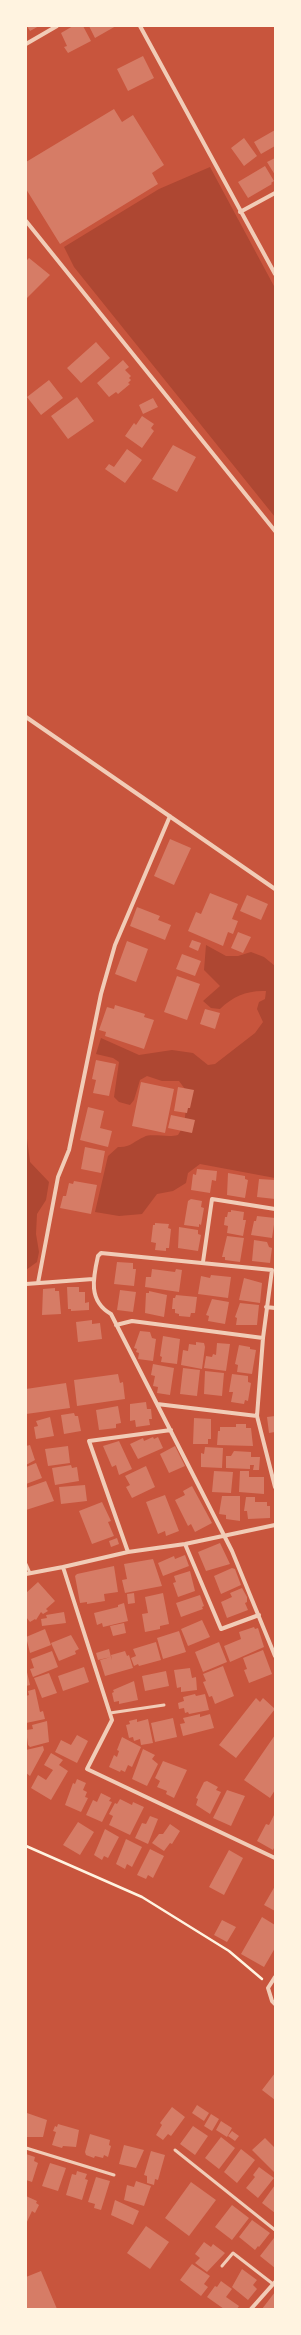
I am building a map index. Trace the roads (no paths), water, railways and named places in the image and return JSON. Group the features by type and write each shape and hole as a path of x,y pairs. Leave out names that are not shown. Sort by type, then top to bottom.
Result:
{"street":[{"path":"26,44 57,26"},
{"path":"140,26 275,274"},
{"path":"240,212 275,193"},
{"path":"26,221 275,531"},
{"path":"26,716 275,889"},
{"path":"38,1283 58,1177 69,1150 100,994 115,945 170,816"},
{"path":"203,1262 212,1199 275,1210"},
{"path":"275,1487 257,1416 266,1307 273,1270 101,1253 98,1256 93,1280 94,1293 101,1308 112,1314 116,1326 171,1430 224,1536 259,1615 275,1656"},
{"path":"26,1284 93,1280"},
{"path":"266,1307 275,1308"},
{"path":"116,1326 132,1321 263,1338"},
{"path":"157,1404 257,1416"},
{"path":"128,1552 89,1441 171,1430"},
{"path":"28,1573 63,1567 128,1552 185,1544 275,1525"},
{"path":"185,1544 221,1629 259,1615"},
{"path":"63,1567 112,1720 87,1769 275,1858"},
{"path":"275,1977 268,1988 272,2001 275,2004"},
{"path":"251,2309 274,2283"}],"lane":[{"path":"26,1564 28,1573"},
{"path":"110,1713 164,1704"},
{"path":"26,2148 114,2175"},
{"path":"175,2150 275,2230"},
{"path":"222,2266 233,2253 274,2283"}]}
